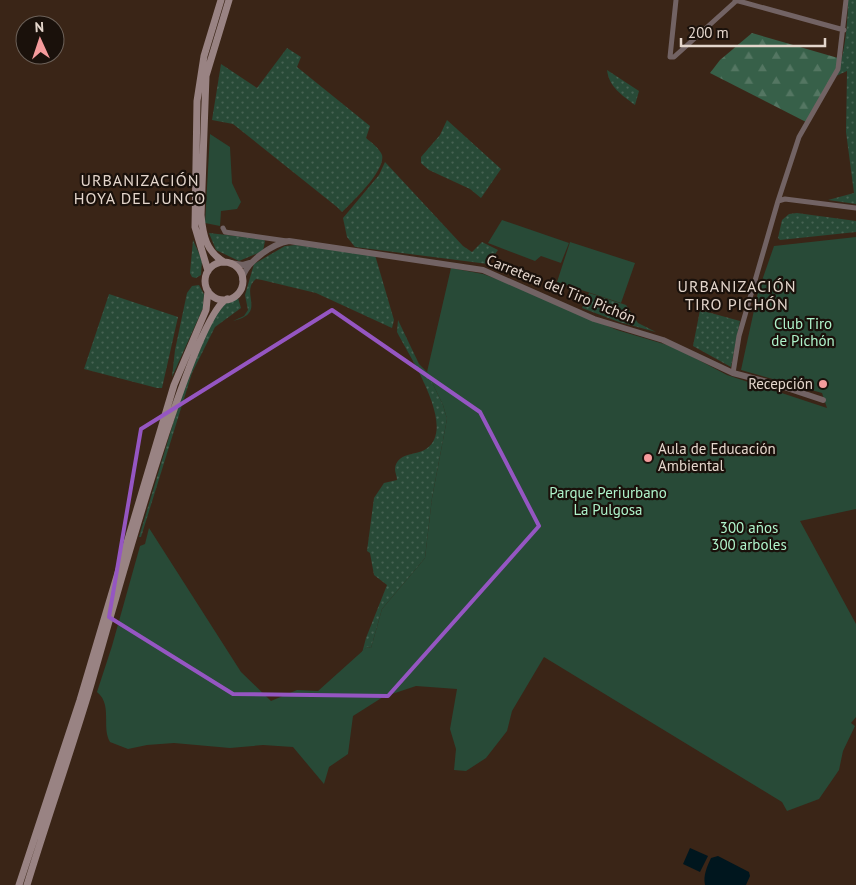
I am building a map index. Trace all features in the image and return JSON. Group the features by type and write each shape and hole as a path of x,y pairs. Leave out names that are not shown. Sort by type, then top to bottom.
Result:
{"main road":[{"path":"208,271 195,227 197,101 204,56 222,0"},
{"path":"27,885 86,700 181,387 213,313 222,302 238,292 242,279 238,269 210,251 204,236 201,215 206,76 229,0"},
{"path":"19,885 80,700 174,385 206,310 208,291 205,281 208,271 215,264 227,263"},
{"path":"208,291 216,298 227,299"}],"street":[{"path":"676,0 670,57 674,57 735,1 844,30"},
{"path":"733,372 739,336 778,201 799,137 838,69 846,0"},
{"path":"778,201 785,199 856,208"},
{"name":"Carretera del Tiro Pichón","path":"223,228 225,232 483,270 594,318 663,340 733,372 823,400"},
{"path":"242,279 244,271 251,263 264,254 271,246 273,241 265,237"},
{"path":"271,246 293,241"},
{"path":"227,263 243,265 251,263"}],"highlighted area":[{"path":"332,310 480,412 539,526 388,696 233,694 109,617 141,429"}],"green space":[{"path":"848,0 856,0 856,204 828,200 854,193 846,132 847,71 836,76 842,59"},
{"path":"752,33 838,58 837,69 806,122 710,73 720,60"},
{"path":"287,48 301,57 297,67 370,126 366,138 382,155 382,161 374,177 342,212 233,124 212,120 221,64 257,88"},
{"path":"607,70 639,91 635,105 613,86"},
{"path":"447,120 501,169 481,198 470,189 429,170 421,163 421,157 440,135"},
{"path":"210,134 230,147 232,183 241,202 237,209 221,211 220,226 205,223"},
{"path":"385,162 463,246 472,252 482,242 498,250 488,264 355,247 347,237 343,218 379,175"},
{"path":"797,213 856,221 856,232 780,240 778,238 782,220 789,214"},
{"path":"502,220 569,243 561,263 541,256 535,261 488,243"},
{"path":"209,233 263,239 265,241 263,251 239,261 216,250"},
{"name":"Parque Periurbano La Pulgosa","path":"856,237 856,509 800,521 856,624 856,717 851,723 855,726 843,751 839,770 819,799 787,811 782,802 544,657 512,711 507,731 486,758 466,771 454,770 456,749 450,729 457,689 416,686 383,697 353,716 348,754 329,767 324,784 293,747 263,745 230,748 174,743 147,745 128,749 110,742 106,730 105,703 97,692 140,546 145,544 149,528 241,672 271,701 297,690 318,691 367,647 371,648 382,609 425,558 432,498 447,419 443,405 427,372 451,268 483,274 511,284 617,330 674,347 727,375 827,408 822,393 741,370 758,292 774,246"},
{"path":"193,240 202,260 201,275 196,278 192,277 190,273"},
{"path":"570,242 635,263 621,303 557,282"},
{"path":"296,245 375,255 394,320 392,328 316,293 256,279 250,290 251,308 249,313 243,317 233,321 244,316 248,310 245,295 254,264 285,246"},
{"path":"199,285 204,294 203,308 172,377 175,350 187,293 192,286"},
{"path":"589,293 626,305 638,323 656,332 619,322 582,308"},
{"path":"109,294 178,317 162,388 84,369"},
{"path":"238,298 241,308 215,327 192,373 141,537 139,537 184,387 212,321 224,304"},
{"path":"700,310 740,321 731,367 693,346"},
{"path":"398,320 419,364 427,372 443,405 447,419 432,498 425,558 382,609 371,648 367,647 362,653 387,585 374,575 370,553 367,551 374,498 384,483 397,480 395,469 399,460 407,455 426,449 434,439 437,425 428,392 397,332"}],"water":[{"path":"690,848 708,856 700,872 683,864"},
{"path":"718,856 749,872 750,876 746,885 705,885 705,874 711,858"}],"place":[{"name":"Recepción","path":"823,384"},
{"name":"Aula de Educación Ambiental","path":"648,458"}],"district":[{"name":"URBANIZACIÓN HOYA DEL JUNCO","path":"140,189"},
{"name":"URBANIZACIÓN TIRO PICHÓN","path":"737,295"}],"park label":[{"name":"Club Tiro de Pichón","path":"803,332"},
{"name":"300 años 300 arboles","path":"749,536"}]}
